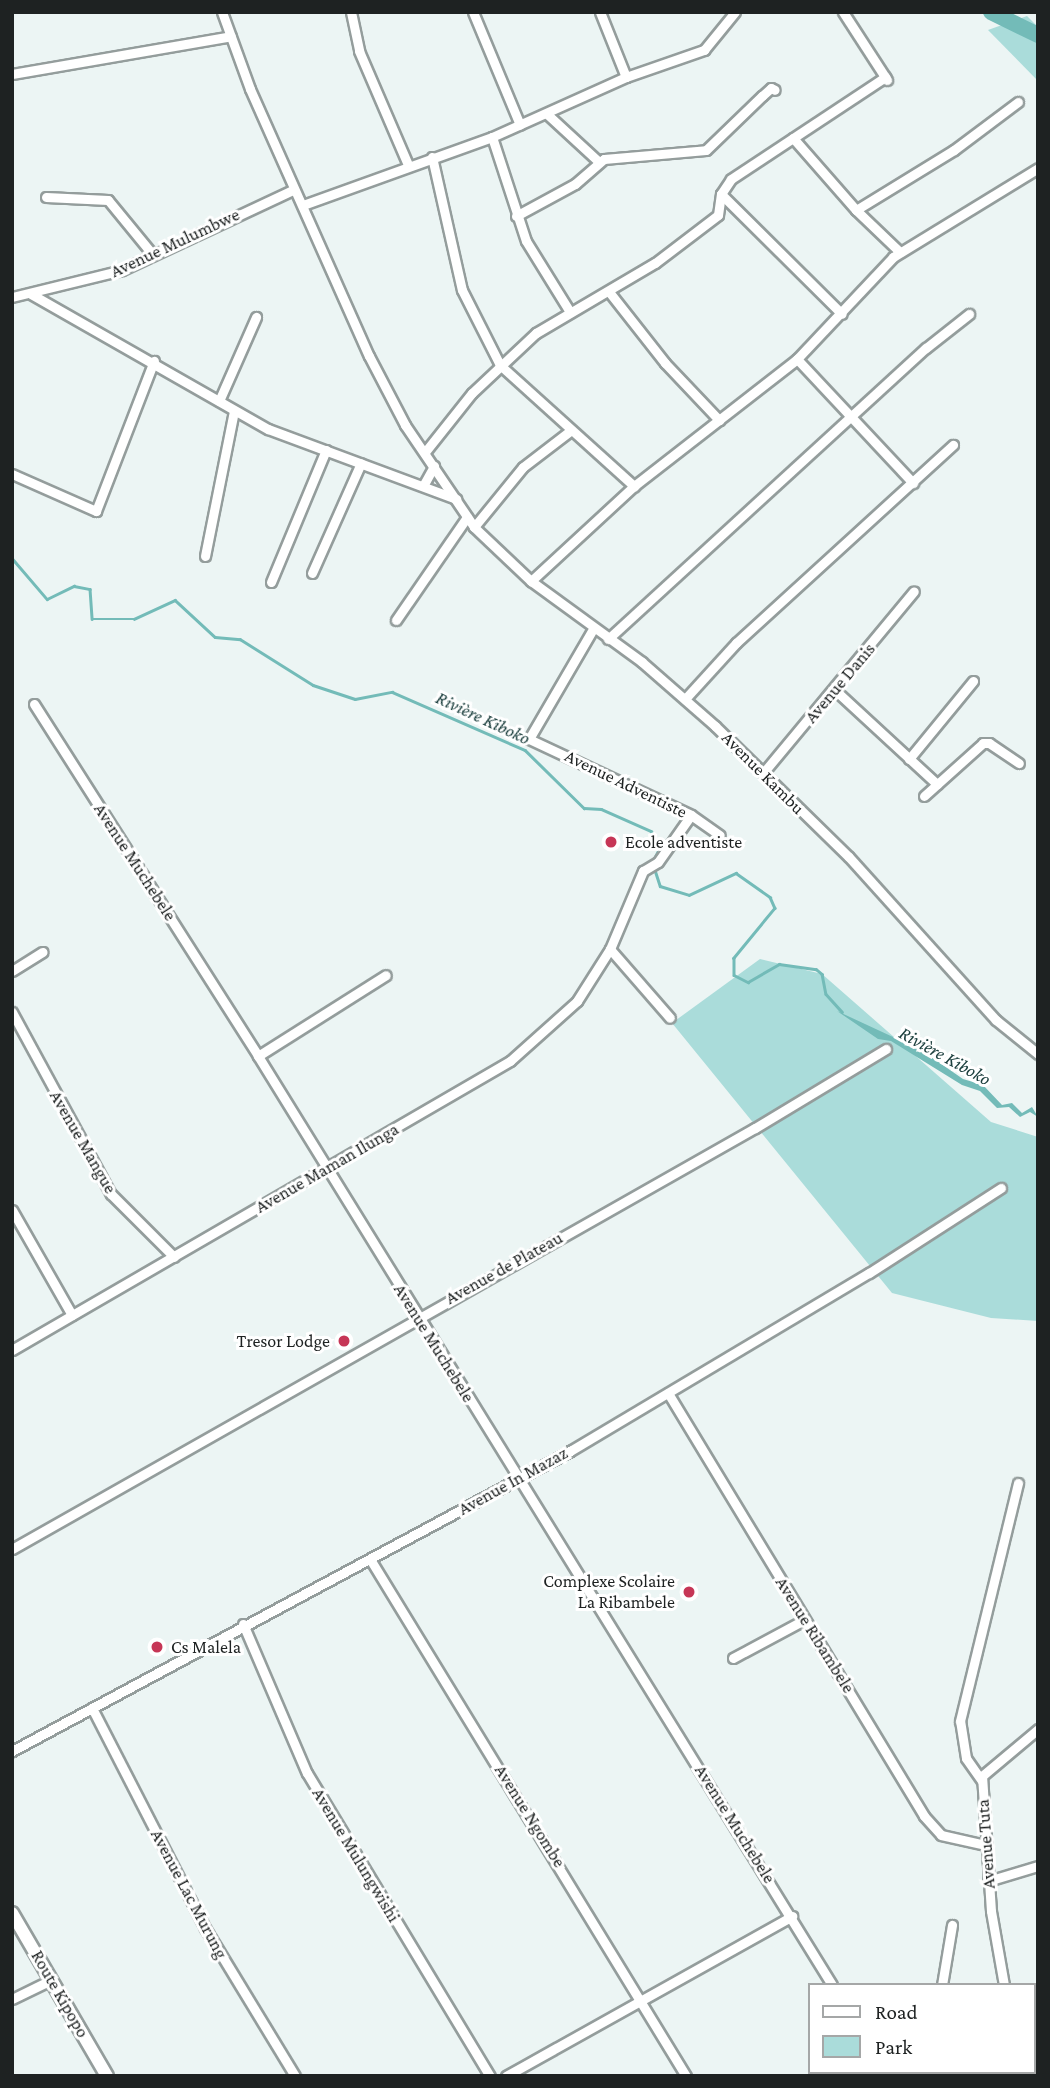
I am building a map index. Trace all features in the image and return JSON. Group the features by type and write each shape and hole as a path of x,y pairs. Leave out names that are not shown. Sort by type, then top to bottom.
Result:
{"main road":[{"name":"Route Kipopo","path":"12,1913 107,2076"}],"street":[{"name":"Avenue Kambu","path":"222,12 293,190 303,205 369,356 425,452 474,527 531,581 685,699 849,857 996,1020 1038,1054"},
{"path":"351,12 359,51 408,164"},
{"path":"473,12 520,125"},
{"path":"600,12 626,77"},
{"path":"722,12 727,22"},
{"path":"303,205 408,164 492,136 626,77 704,50 735,12"},
{"path":"425,452 500,365 536,333 570,312 610,293 713,220 720,211 721,194 734,176 886,79 843,12"},
{"path":"12,74 231,36"},
{"path":"516,216 575,184 598,161 706,150 771,88 775,90"},
{"path":"856,210 954,150 1018,102"},
{"path":"547,114 598,161"},
{"path":"492,136 516,216 570,312"},
{"path":"793,138 856,210 900,252"},
{"path":"432,157 463,290 500,365 634,486"},
{"path":"531,581 634,486 797,359 900,252 1038,168"},
{"name":"Avenue Mulumbwe","path":"12,297 92,280 153,255 293,190"},
{"path":"721,194 842,314"},
{"path":"46,197 108,200 153,255"},
{"path":"610,293 665,363 719,420"},
{"path":"30,294 154,361 268,429 456,499"},
{"path":"608,639 851,421 926,348 969,314"},
{"path":"219,401 256,317"},
{"path":"797,359 851,421 913,482"},
{"path":"12,474 96,511 154,361"},
{"path":"205,556 234,411"},
{"path":"474,527 523,467 570,430"},
{"path":"685,699 736,643 953,445"},
{"path":"271,582 326,450"},
{"path":"312,573 361,463"},
{"path":"423,486 434,466"},
{"path":"396,620 467,517"},
{"name":"Avenue Danis","path":"763,773 835,690 914,591"},
{"name":"Avenue Adventiste","path":"593,629 529,739 691,815 720,835"},
{"path":"909,759 973,681"},
{"path":"835,690 937,784"},
{"name":"Avenue Muchebele","path":"34,704 258,1056 325,1170 792,1916 831,1983"},
{"path":"924,796 983,743 989,743 1019,763"},
{"name":"Avenue Maman Ilunga","path":"12,1350 510,1061 569,1010 610,949 642,871 654,864 691,815"},
{"path":"610,949 670,1018"},
{"path":"12,971 43,952"},
{"path":"258,1056 386,975"},
{"name":"Avenue Mangue","path":"12,1012 111,1194 174,1257"},
{"name":"Avenue de Plateau","path":"12,1549 418,1316 755,1128 886,1049"},
{"name":"Avenue In Mazaz","path":"12,1751 243,1624 520,1479 668,1393 1001,1188"},
{"path":"12,1210 72,1315"},
{"name":"Avenue Ribambele","path":"668,1393 930,1826 947,1838 985,1845"},
{"path":"982,1781 966,1758 960,1721 1018,1483"},
{"name":"Avenue Ngombe","path":"370,1559 641,1998 686,2076"},
{"path":"733,1658 804,1620"},
{"name":"Avenue Mulungwishi","path":"243,1624 307,1773 490,2076"},
{"name":"Avenue Lac Murung","path":"92,1708 205,1928 295,2076"},
{"name":"Avenue Tuta","path":"1004,1983 988,1881 982,1781 986,1770 1038,1729"},
{"path":"988,1881 1038,1866"},
{"path":"506,2076 641,1998 792,1916"},
{"path":"942,1983 952,1925"},
{"path":"12,1999 51,1980"}],"green space":[{"path":"1027,16 1038,27 1038,81 988,30"},
{"path":"760,959 822,974 991,1122 1038,1137 1038,1321 991,1318 892,1293 672,1023"}],"shaded area":[{"path":"837,1011 921,1050 963,1079 983,1085 1002,1105 1012,1103 1022,1113 1032,1107 1038,1117 1030,1112 1020,1117 1009,1107 997,1108 980,1091 962,1085 891,1041 878,1039"}],"waterway":[{"path":"991,12 1038,35"},
{"name":"Rivière Kiboko","path":"12,558 47,599 74,586 90,589 92,619 134,619 175,600 215,637 240,639 313,685 355,699 392,692 525,750 584,808 601,809 651,831 660,848 654,860"},
{"name":"Rivière Kiboko","path":"654,867 660,886 689,895 736,873 770,897 775,908 734,958 734,975 748,982 779,964 816,969 822,974 826,994 842,1012"}],"place":[{"name":"Ecole adventiste","path":"611,842"},
{"name":"Tresor Lodge","path":"344,1341"},
{"name":"Complexe Scolaire La Ribambele","path":"689,1592"},
{"name":"Cs Malela","path":"157,1647"}]}
